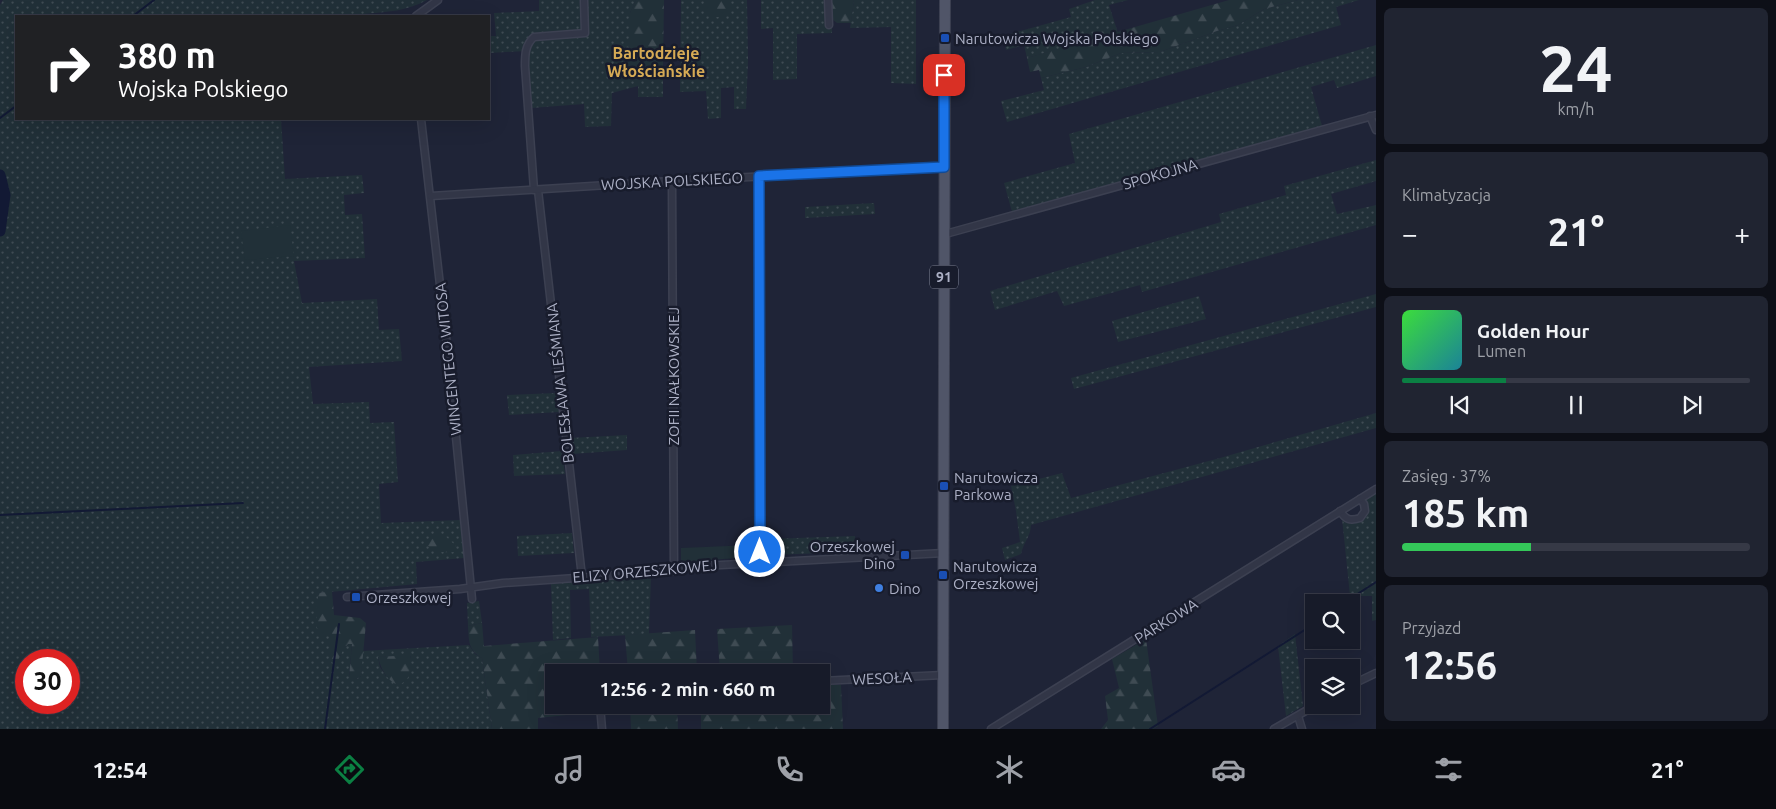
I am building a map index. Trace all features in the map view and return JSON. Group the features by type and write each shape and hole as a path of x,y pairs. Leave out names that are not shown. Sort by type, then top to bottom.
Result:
{"main road":[{"name":"91","path":"943,729 945,0"}],"street":[{"path":"417,15 438,0"},
{"name":"BOLESŁAWA LEŚMIANA","path":"582,577 536,190 525,66 526,48 534,37 584,34 584,0"},
{"path":"828,0 829,25"},
{"path":"1373,115 1376,130"},
{"name":"SPOKOJNA","path":"944,233 968,228 1373,115"},
{"name":"WINCENTEGO WITOSA","path":"421,120 431,196 472,599"},
{"name":"WOJSKA POLSKIEGO","path":"431,196 944,167"},
{"path":"759,176 760,562"},
{"name":"ZOFII NAŁKOWSKIEJ","path":"672,181 674,571"},
{"name":"PARKOWA","path":"991,729 1376,489"},
{"path":"1340,511 1345,518 1350,520 1360,518 1365,511 1364,504 1360,499"},
{"name":"ELIZY ORZESZKOWEJ","path":"347,598 472,588 503,583 674,571 702,566 944,553"},
{"path":"1360,680 1376,672"},
{"name":"WESOŁA","path":"830,681 943,675"},
{"path":"1274,729 1305,712"},
{"path":"601,714 602,729"},
{"path":"1298,716 1302,729"}],"green space":[{"path":"3,0 427,0 404,9 364,15 15,15 15,120 281,120 285,179 362,175 364,193 344,195 345,215 362,214 365,258 294,261 302,303 377,299 379,330 399,329 402,361 309,367 313,404 369,402 370,423 394,422 398,482 379,484 381,523 460,520 465,558 416,562 417,584 319,593 331,633 331,643 340,657 345,647 348,644 352,644 349,677 356,679 361,676 362,651 469,645 475,654 482,658 492,729 0,729 0,5","holes":["411,656 410,659 386,676 380,667 378,657"]},
{"path":"539,0 636,0 630,13 631,69 663,68 663,97 638,97 638,86 612,93 611,126 585,127 584,104 531,108 526,51 490,53 490,36 496,36 494,13 539,11"},
{"path":"636,0 664,0 663,68 630,69 630,13"},
{"path":"681,0 706,0 706,9 730,12 730,0 747,0 748,61 746,109 734,109 734,87 721,88 721,118 708,119 706,91 680,92"},
{"path":"706,0 730,0 730,12 721,17 711,17 706,9"},
{"path":"761,0 826,0 826,28 832,28 832,33 797,34 797,79 773,80 773,28 761,29"},
{"path":"831,0 854,0 851,23 837,23 832,19"},
{"path":"854,0 916,0 916,84 891,83 891,27 850,28"},
{"path":"1095,0 1128,0 1109,5 1118,33 1027,58 1024,45 1006,50 1003,36 1071,17 1069,9"},
{"path":"1229,0 1298,0 1264,9 1238,25 1160,52 1121,53 1086,67 1041,78 1039,70 1030,72 1027,58"},
{"path":"1298,0 1359,0 1336,7 1341,25 1007,122 1001,101 1044,90 1041,78 1086,67 1121,53 1160,52 1238,25 1264,9"},
{"path":"1376,45 1376,76 1337,88 1334,80 1311,87 1322,126 1012,212 1004,183 1075,163 1069,134"},
{"path":"1376,160 1376,181 1331,194 1337,214 1376,205 1376,225 1142,292 1140,285 1064,306 1057,291 995,310 990,291 1221,222 1219,214 1286,195 1284,186"},
{"path":"874,203 875,214 805,218 805,207"},
{"path":"290,225 294,256 245,260 241,231"},
{"path":"1376,294 1376,307 1074,389 1071,378"},
{"path":"1199,296 1206,319 1118,342 1112,321"},
{"path":"556,393 559,412 509,415 507,395"},
{"path":"1376,413 1376,428 1031,525 1021,554 1005,560 1002,548 1020,542 1011,486 1062,473 1071,498"},
{"path":"627,435 627,450 572,454 570,438"},
{"path":"562,451 565,474 514,476 513,455"},
{"path":"1376,494 1376,620 1372,621 1372,596 1350,594 1342,518 1352,523 1367,511 1365,499"},
{"path":"572,533 574,553 518,556 517,536"},
{"path":"435,535 444,535 456,546 454,552 439,552 427,545 427,540"},
{"path":"855,536 855,552 768,555 768,539"},
{"path":"752,545 752,557 681,562 681,548"},
{"path":"651,576 649,634 591,637 589,589 570,590 571,638 553,640 551,584"},
{"path":"332,591 334,615 360,618 366,623 361,676 356,679 349,678 352,644 348,644 337,662 333,663 329,659 331,634 322,635 317,628 316,606 319,593"},
{"path":"479,601 482,623 468,626 467,603"},
{"path":"482,623 484,646 598,637 600,664 545,664 545,714 577,714 538,718 538,729 492,729 482,658 474,652 470,645 468,626"},
{"path":"792,625 793,664 719,664 717,629"},
{"path":"695,630 697,664 627,664 625,635"},
{"path":"1295,634 1303,706 1286,716 1278,646"},
{"path":"1146,639 1158,726 1153,729 1101,729 1108,720 1105,696 1119,688 1112,659"},
{"path":"411,655 408,677 397,685 384,673 378,657"},
{"path":"830,685 841,685 843,729 701,729 701,714 830,714"},
{"path":"630,714 677,714 678,729 631,729"}],"waterway":[{"path":"134,15 154,0"},
{"path":"0,118 15,107"},
{"path":"0,175 5,195 0,231"},
{"path":"0,515 243,503"},
{"path":"1357,594 1376,582"},
{"path":"325,729 339,624"},
{"path":"1150,729 1305,630"}],"place":[{"name":"Narutowicza Wojska Polskiego","path":"945,38"},
{"name":"Narutowicza Parkowa","path":"944,486"},
{"name":"Orzeszkowej Dino","path":"905,555"},
{"name":"Narutowicza Orzeszkowej","path":"943,575"},
{"name":"Dino","path":"879,588"},
{"name":"Orzeszkowej","path":"356,597"}],"district":[{"name":"Bartodzieje Włościańskie","path":"656,62"}],"route":[{"path":"760,552 759,176 944,167 944,75"}]}
